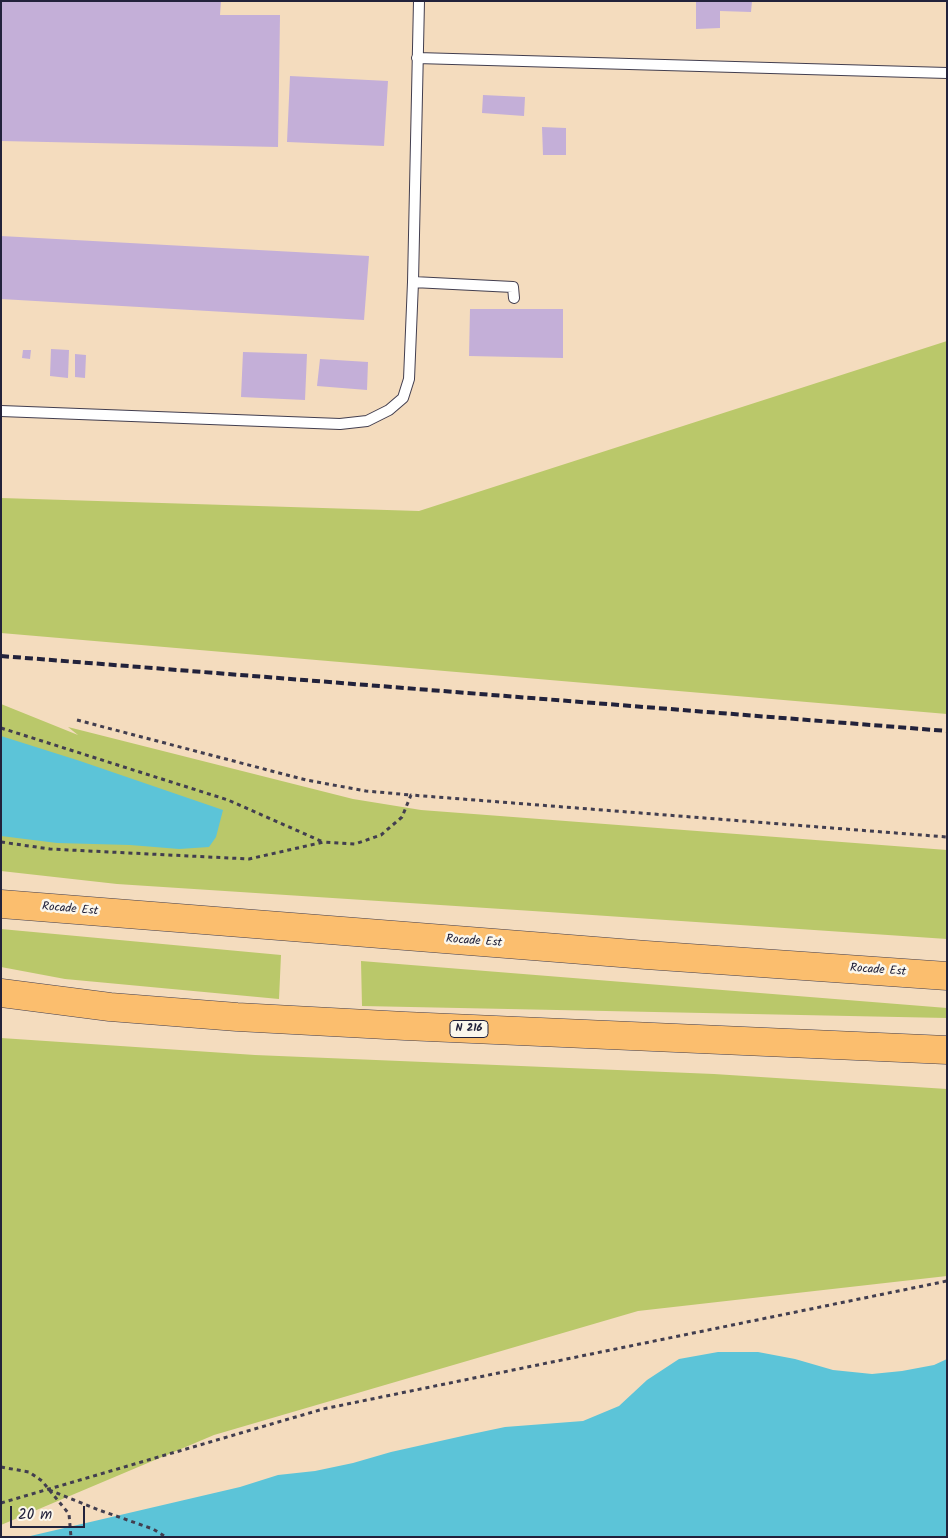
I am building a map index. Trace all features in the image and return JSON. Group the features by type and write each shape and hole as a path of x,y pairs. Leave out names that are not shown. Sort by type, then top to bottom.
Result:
{"highway":[{"name":"Rocade Est","path":"1,904 656,956 947,976"},
{"name":"N 216","path":"1,993 110,1007 237,1017 414,1027 947,1050"}],"lane":[{"path":"1,411 340,424 367,421 389,410 403,398 409,379 413,282 419,1"},
{"path":"417,58 947,73"},
{"path":"413,282 513,287 514,298"}],"path":[{"path":"77,720 306,780 366,791 947,837"},
{"path":"1,728 228,800 324,842"},
{"path":"1,842 50,849 249,859 324,842 354,844 381,835 402,817 411,795"},
{"path":"1,1504 322,1409 947,1281"},
{"path":"1,1467 29,1472 42,1481 69,1514 71,1537"},
{"path":"48,1490 99,1510 154,1528 166,1537"}],"green space":[{"path":"947,341 947,714 1,633 1,498 419,511"},
{"path":"1,704 78,735 68,727 353,799 421,810 947,850 947,939 117,884 1,871"},
{"path":"1,929 281,955 279,999 65,979 1,967"},
{"path":"361,961 947,1008 947,1018 362,1006"},
{"path":"1,1038 255,1055 714,1074 947,1089 947,1276 638,1311 214,1435 1,1525"}],"water":[{"path":"1,736 223,810 216,837 209,847 179,849 130,845 57,843 1,836"},
{"path":"718,1352 758,1352 795,1359 833,1370 872,1374 934,1365 947,1359 947,1537 26,1537 240,1487 278,1475 315,1471 353,1463 391,1452 505,1427 583,1421 619,1406 647,1380 679,1359"}],"building":[{"path":"1,1 221,1 220,15 280,15 278,147 1,141"},
{"path":"696,1 752,1 751,12 720,11 720,28 696,29"},
{"path":"290,76 388,81 384,146 287,142"},
{"path":"483,95 525,97 524,116 482,113"},
{"path":"542,127 566,128 566,155 543,155"},
{"path":"1,236 369,256 364,320 1,299"},
{"path":"470,309 563,309 563,358 469,356"},
{"path":"51,349 69,350 68,378 50,376"},
{"path":"23,350 31,350 30,359 22,358"},
{"path":"243,352 307,354 305,400 241,397"},
{"path":"75,354 86,355 85,378 75,377"},
{"path":"320,359 368,362 367,390 317,386"}],"railway":[{"path":"1,656 947,731"}]}
